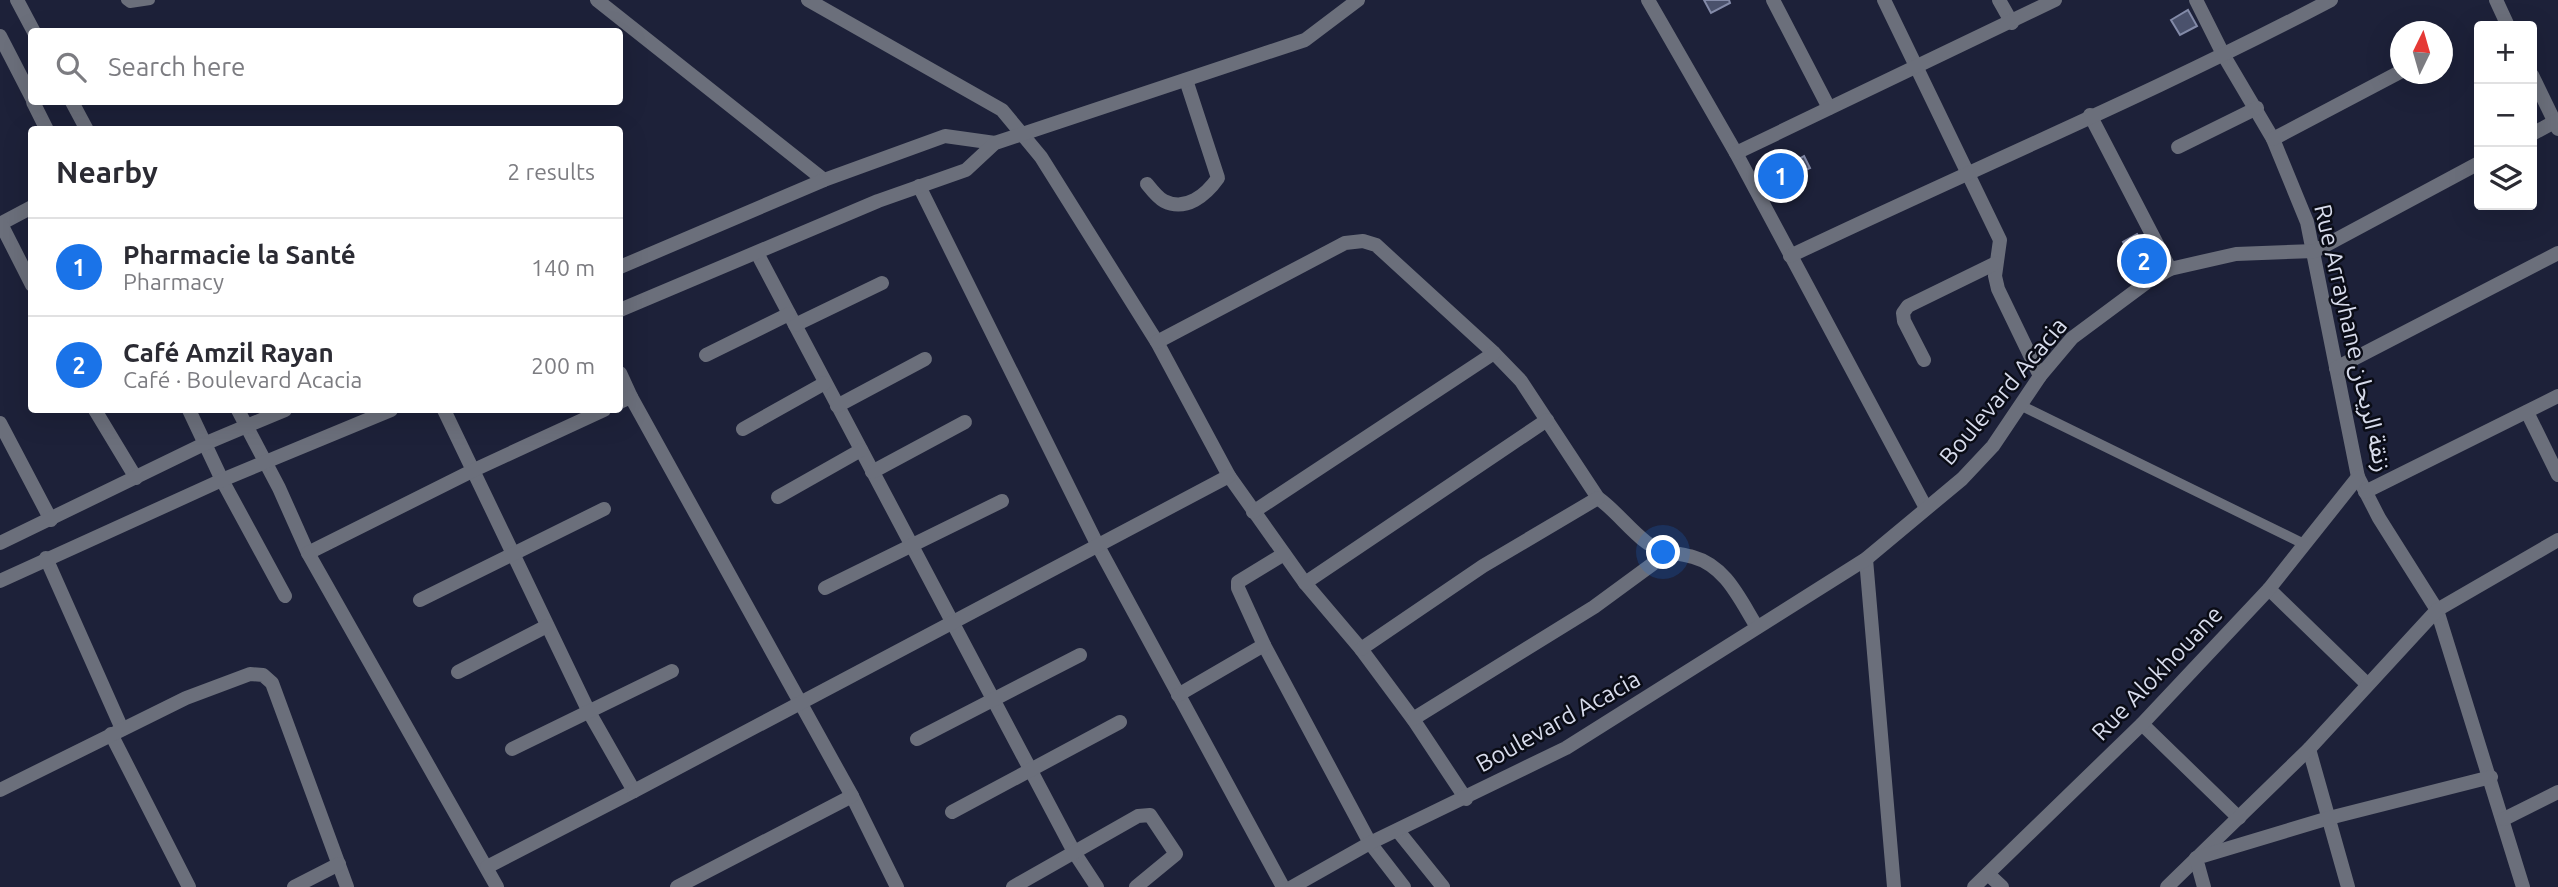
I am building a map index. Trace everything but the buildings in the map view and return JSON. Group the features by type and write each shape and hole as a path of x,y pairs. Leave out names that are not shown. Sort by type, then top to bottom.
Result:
{"street":[{"path":"17,0 32,28"},
{"path":"597,0 824,180"},
{"path":"808,0 1002,110 1022,133 1041,157 1157,342 1228,476 1305,583 1361,649 1413,719 1466,799"},
{"path":"623,309 919,186 965,170 995,143 1305,40 1358,0"},
{"path":"1648,0 1735,153 1926,508"},
{"path":"1773,0 1829,108"},
{"path":"1884,0 2000,240 1996,263 1998,289 2040,376"},
{"path":"1999,0 2012,23"},
{"path":"1735,153 2012,23 2055,0"},
{"name":"Rue Arrayhane زنقة الريحان","path":"2196,0 2224,56 2273,139 2307,222 2315,251 2358,477 2437,610 2523,887"},
{"path":"1790,256 1967,171 2224,56 2331,0"},
{"path":"2496,0 2506,21"},
{"path":"0,36 28,92"},
{"path":"2273,139 2390,77"},
{"path":"1147,184 1163,201 1184,204 1206,196 1218,178 1186,80"},
{"path":"2537,84 2557,124 2537,132"},
{"path":"34,105 45,126"},
{"path":"74,105 85,126"},
{"path":"2178,147 2257,108"},
{"path":"2090,115 2170,270"},
{"path":"623,266 824,180 945,136 995,143"},
{"name":"Boulevard Acacia","path":"1292,887 1370,843 1466,799 1566,748 1866,559 1962,479 1993,446 2040,376 2072,338 2131,292 2170,270 2236,254 2315,251 2474,166"},
{"path":"919,186 1098,546 1283,887"},
{"path":"28,209 1,224 28,277"},
{"path":"1157,342 1345,243 1363,241 1377,245 1521,381 1598,499 1617,512 1647,543 1669,552 1695,557 1714,566 1729,581 1757,627"},
{"path":"757,253 1074,852 1097,887"},
{"path":"2336,368 2558,253"},
{"path":"1924,360 1904,321 1903,313 1908,306 1996,263"},
{"path":"706,355 881,283"},
{"path":"1253,512 1494,353"},
{"path":"837,406 925,359"},
{"path":"743,429 825,383"},
{"path":"2365,492 2558,396"},
{"path":"625,400 852,796 897,887"},
{"path":"2527,412 2558,475"},
{"path":"96,413 136,478"},
{"path":"190,413 222,480 285,596"},
{"path":"240,413 279,488 308,553 497,887"},
{"path":"0,543 204,444 278,413"},
{"path":"0,581 222,480 384,413"},
{"path":"446,413 589,712 634,791"},
{"path":"308,553 474,470 598,413"},
{"path":"1305,583 1547,420"},
{"path":"872,472 965,422"},
{"path":"0,423 51,520"},
{"path":"778,497 861,450"},
{"path":"487,867 1228,476"},
{"name":"Rue Alokhouane","path":"1974,887 2142,724 2269,589 2358,477"},
{"path":"1361,649 1483,566 1598,499"},
{"path":"825,588 1002,501"},
{"path":"420,600 604,509"},
{"path":"2167,887 2309,749 2437,610 2558,540"},
{"path":"1413,719 1594,607 1669,552"},
{"path":"1284,554 1238,582 1238,588 1264,645 1370,843 1404,887"},
{"path":"46,558 116,732 189,887"},
{"path":"1866,559 1894,887"},
{"path":"2269,589 2367,684"},
{"path":"458,672 547,626"},
{"path":"1178,695 1264,645"},
{"path":"916,739 1080,655"},
{"path":"512,749 672,671"},
{"path":"0,790 186,698 250,674 263,675 272,683 347,887"},
{"path":"952,812 1120,722"},
{"path":"2142,724 2239,818"},
{"path":"2309,749 2348,887"},
{"path":"2196,858 2329,818 2491,777"},
{"path":"2504,819 2558,792"},
{"path":"677,887 702,881 852,796"},
{"path":"1013,887 1138,816 1150,815 1176,854 1136,887"},
{"path":"1398,831 1443,887"},
{"path":"2196,858 2204,887"},
{"path":"294,887 338,864"},
{"path":"1988,874 2002,887"}],"lane":[{"path":"126,0 130,3 150,0"},
{"path":"2022,406 2304,544"}],"place":[{"name":"Pharmacie la Santé","path":"1781,176"},
{"name":"Café Amzil Rayan","path":"2144,261"}]}
